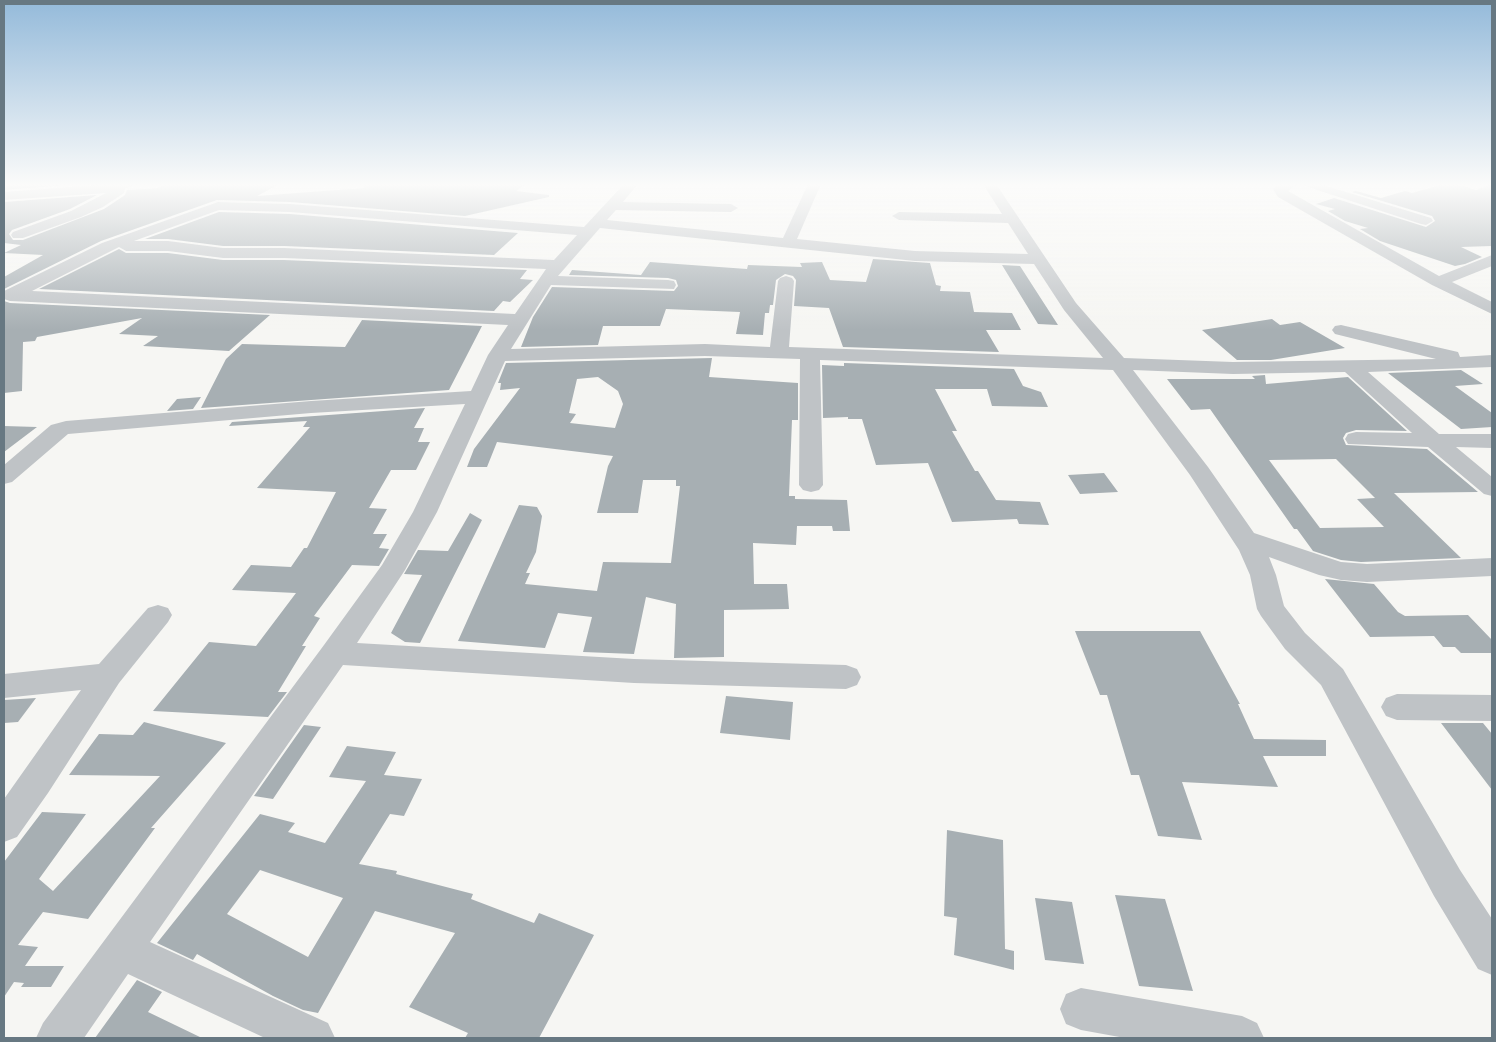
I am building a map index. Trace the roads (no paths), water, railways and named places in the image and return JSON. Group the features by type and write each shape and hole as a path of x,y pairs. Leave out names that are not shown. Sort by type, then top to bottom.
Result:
{"street":[{"path":"18,235 26,233"},
{"path":"7,295 107,246 144,233"},
{"path":"58,1038 335,653 392,570 425,512 498,355 552,272 588,233"},
{"path":"698,233 788,244 915,256 1038,259"},
{"path":"788,244 793,233"},
{"path":"1022,233 1070,306 1119,365 1200,472 1252,549 1263,576 1271,609 1295,641 1332,677 1447,883 1492,955"},
{"path":"1351,233 1438,282 1492,309"},
{"path":"107,246 168,246 224,253 284,253 552,272 668,285"},
{"path":"1438,282 1492,260"},
{"path":"779,354 786,281"},
{"path":"7,295 519,320"},
{"path":"1341,330 1470,362"},
{"path":"498,355 705,350 1233,368 1299,366 1352,368 1492,361"},
{"path":"810,355 811,485"},
{"path":"1352,368 1412,422 1492,489"},
{"path":"4,477 58,430 66,428 311,407 477,397"},
{"path":"1356,439 1492,441"},
{"path":"1245,539 1319,566 1341,571 1366,573 1492,568"},
{"path":"4,826 36,783 108,675 158,615"},
{"path":"335,653 634,671 846,677"},
{"path":"4,686 108,675"},
{"path":"1397,707 1492,708"},
{"path":"121,950 313,1038"},
{"path":"1081,1009 1242,1038"}]}
